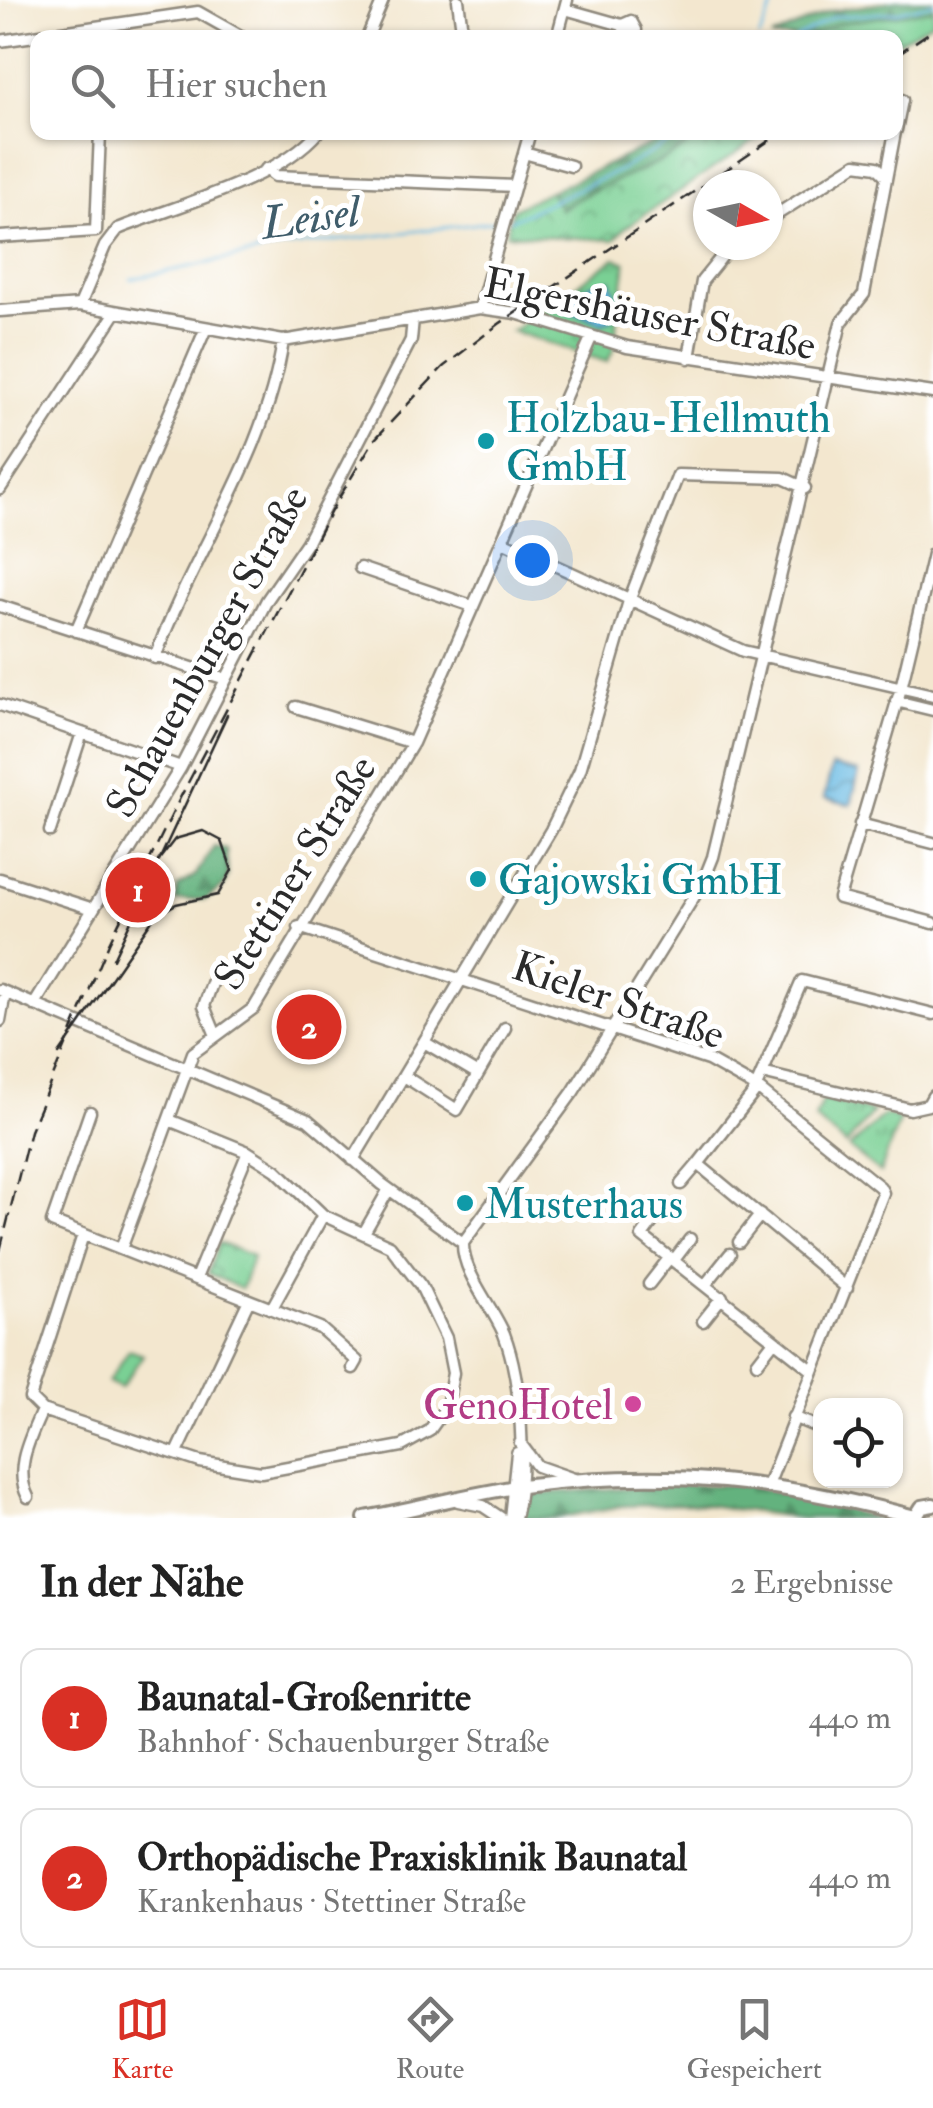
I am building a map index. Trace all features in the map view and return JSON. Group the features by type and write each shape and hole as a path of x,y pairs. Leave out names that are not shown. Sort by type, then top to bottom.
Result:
{"main road":[{"path":"364,1518 517,1487 670,1476 768,1483 915,1517 922,1508 933,1505"}],"street":[{"path":"198,12 203,0"},
{"path":"370,30 383,0"},
{"path":"458,0 462,30"},
{"path":"558,30 566,5 622,25"},
{"path":"71,30 198,12 230,30"},
{"path":"0,40 30,36"},
{"path":"100,140 96,230 105,246"},
{"path":"80,304 105,246 118,228 266,169 296,153 310,140"},
{"path":"480,308 528,140"},
{"path":"512,1518 520,1442 506,1339 464,1258 463,1243 613,1028 708,870 805,488 841,324 864,294 893,140"},
{"path":"524,152 571,166"},
{"path":"783,210 856,164 877,167 886,176"},
{"path":"266,169 275,176 515,186"},
{"path":"0,237 96,230"},
{"path":"689,358 702,282 719,260"},
{"name":"Elgershäuser Straße","path":"0,311 80,304 283,341 480,308 516,313 591,338 689,358 933,393"},
{"path":"0,489 116,312"},
{"name":"Schauenburger Straße","path":"34,1005 182,767 267,600 315,526 411,340 413,319"},
{"path":"76,631 206,328"},
{"name":"Stettiner Straße","path":"121,1249 193,1053 215,1032 233,1026 254,1008 299,926 413,742 591,338"},
{"path":"156,658 169,620 191,583 253,450 276,392 283,341"},
{"path":"353,1160 551,830 580,770 629,601 678,476 782,478 805,488"},
{"path":"502,541 629,601 762,656 933,695"},
{"path":"933,554 901,688 839,898 933,923"},
{"path":"360,568 472,606"},
{"path":"0,606 226,679"},
{"path":"896,700 933,710"},
{"path":"0,705 182,767"},
{"name":"Stettiner Straße","path":"296,707 413,742"},
{"path":"50,831 82,733"},
{"path":"860,824 933,844"},
{"path":"0,878 93,909"},
{"name":"Kieler Straße","path":"299,926 708,1060 756,1087 884,1194 768,1483"},
{"path":"215,975 204,1006 215,1032"},
{"path":"680,1184 756,1087 802,982 933,1014"},
{"path":"0,1021 3,992 308,1120 389,1189 463,1243"},
{"path":"404,1076 457,1110 505,1028"},
{"path":"424,1042 478,1074"},
{"path":"762,1073 910,1109 928,1105 933,1096"},
{"path":"90,1112 52,1222 272,1308 340,1342 356,1361 353,1368"},
{"path":"83,1234 30,1398 42,1410 228,1468 261,1472 402,1446 429,1431 447,1406 452,1388 446,1338 421,1286 390,1246 365,1230 323,1214 276,1170 248,1152 169,1120"},
{"path":"196,1278 248,1152"},
{"path":"698,1164 846,1288"},
{"path":"365,1230 389,1189"},
{"path":"661,1210 642,1236 812,1370"},
{"path":"272,1308 323,1214"},
{"path":"739,1242 760,1216"},
{"path":"648,1284 690,1240"},
{"path":"706,1284 730,1254"},
{"path":"703,1322 722,1297"},
{"path":"177,1453 249,1300"},
{"path":"757,1364 774,1341"},
{"path":"28,1496 21,1484 24,1454 42,1410"},
{"path":"793,1417 813,1425"},
{"path":"520,1442 536,1466 578,1480"},
{"path":"458,1502 483,1506 501,1518"}],"green space":[{"path":"899,0 933,0 933,9 838,24 825,30 788,30 830,11"},
{"path":"933,9 933,21 903,39 903,30 825,30 838,24"},
{"path":"660,140 694,140 670,156 559,210 550,191"},
{"path":"694,140 756,140 711,170 693,170 693,182 625,228 614,240 506,234 513,209 550,191 560,210 670,156"},
{"path":"615,258 626,263 613,351 607,362 512,331"},
{"path":"214,846 226,849 228,876 224,886 206,899 175,901 178,886 195,876"},
{"path":"823,1099 873,1112 846,1145 815,1119"},
{"path":"884,1115 900,1119 880,1173 849,1148"},
{"path":"219,1243 253,1256 241,1289 208,1273"},
{"path":"129,1350 143,1355 121,1388 108,1382"},
{"path":"670,1485 748,1485 878,1518 801,1518 699,1504 622,1506 556,1518 518,1518 526,1494"}],"water":[{"path":"611,280 616,296 612,320 602,323 565,311 565,302 591,284"},
{"path":"832,766 859,772 851,805 824,798"}],"waterway":[{"path":"763,30 776,0"},
{"name":"Leisel","path":"810,30 834,17 896,12 933,3"},
{"name":"Leisel","path":"511,220 620,170 673,140"},
{"name":"Leisel","path":"131,279 285,247 499,221"}],"tram line":[{"path":"113,959 227,715"},
{"path":"59,1054 154,917 176,904 218,895 232,870 222,841 203,831 175,839 158,861"}],"railway":[{"path":"903,50 933,30"},
{"path":"0,1251 30,1131 109,943 181,796 331,511 374,440 443,367 499,324 770,140"}],"place":[{"name":"Holzbau-Hellmuth GmbH","path":"486,441"},
{"name":"Gajowski GmbH","path":"478,879"},
{"name":"Baunatal-Großenritte","path":"138,890"},
{"name":"Orthopädische Praxisklinik Baunatal","path":"309,1027"},
{"name":"Musterhaus","path":"465,1203"},
{"name":"GenoHotel","path":"633,1404"}]}
